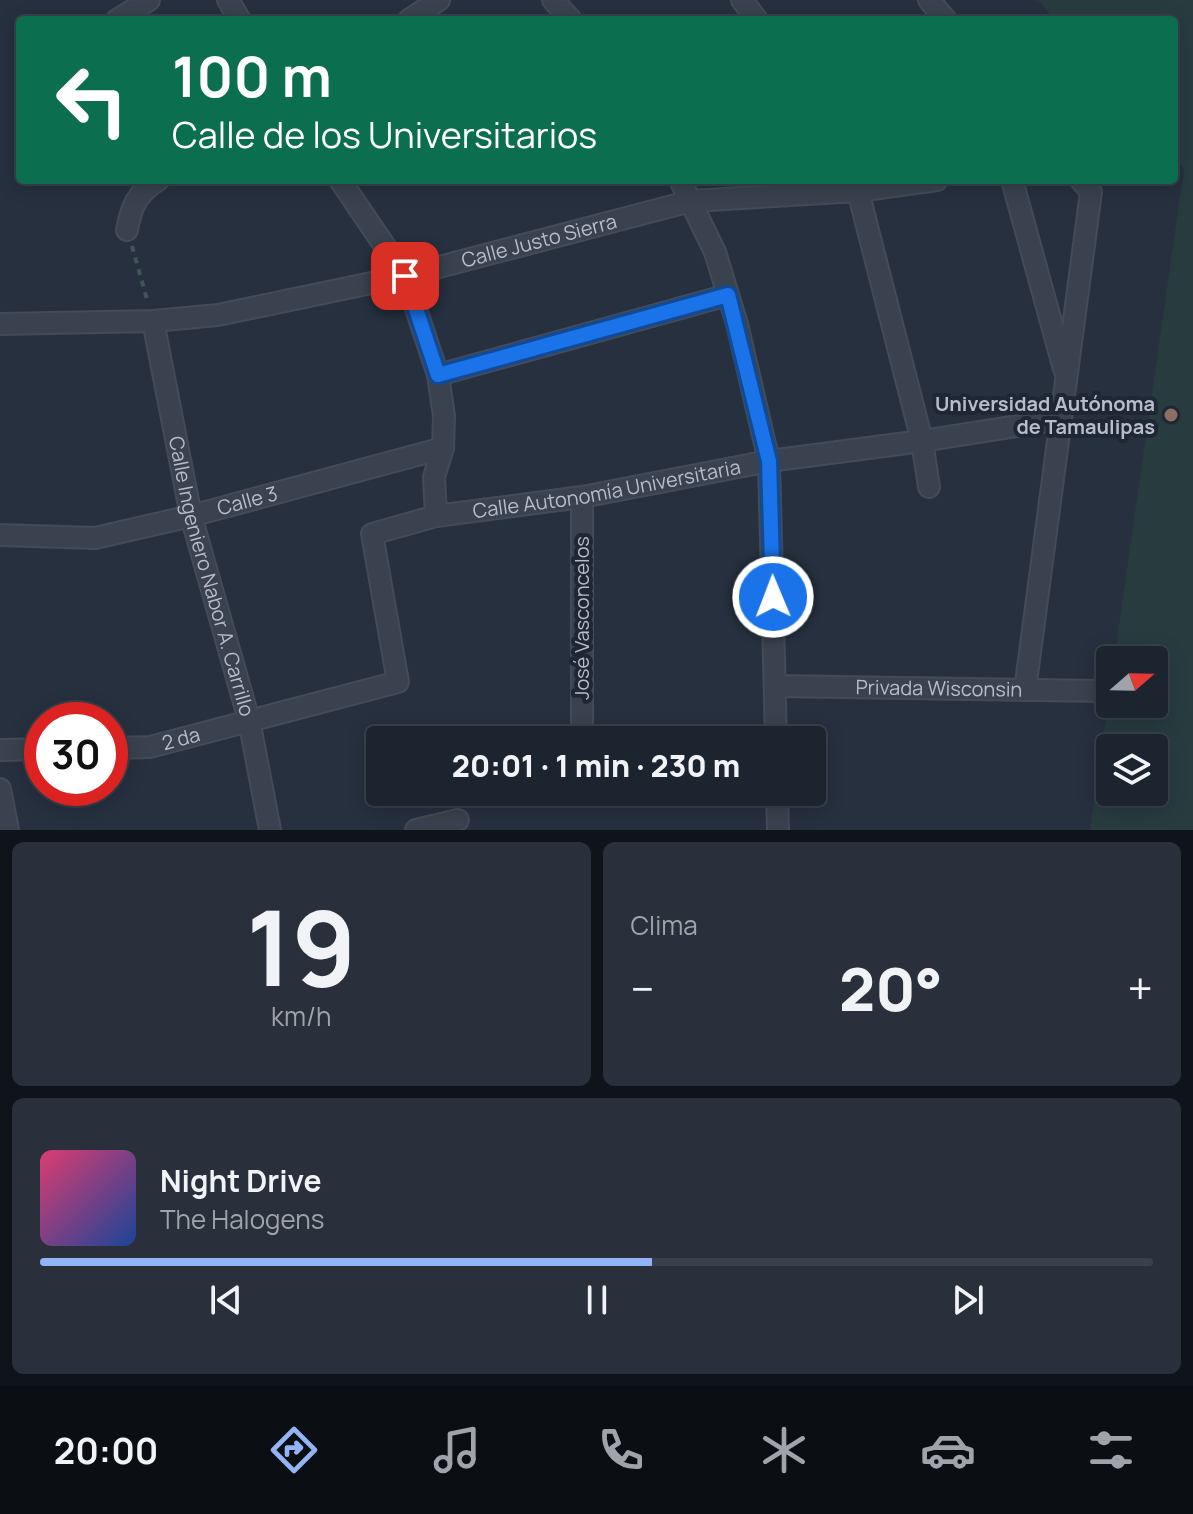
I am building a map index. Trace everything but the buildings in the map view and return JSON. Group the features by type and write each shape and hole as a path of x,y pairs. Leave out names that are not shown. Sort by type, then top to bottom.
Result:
{"street":[{"path":"123,16 149,0"},
{"path":"415,16 439,0"},
{"path":"553,0 567,16"},
{"path":"929,0 943,16"},
{"path":"127,230 131,205 151,184"},
{"path":"343,184 405,276 438,375 444,416 443,448 434,477 436,516"},
{"path":"682,184 715,252 769,461 776,726"},
{"name":"Calle Justo Sierra","path":"0,324 153,321 218,315 405,276 691,201 882,184"},
{"path":"1013,184 1067,379"},
{"path":"1025,690 1091,192 1084,184"},
{"path":"855,186 922,441 929,487"},
{"path":"438,375 728,295"},
{"name":"Calle Ingeniero Nabor A. Carrillo","path":"153,321 191,516 249,720 270,830"},
{"name":"Calle Autonomía Universitaria","path":"398,682 372,534 436,516 582,497 769,461 1061,419"},
{"name":"Calle 3","path":"0,535 95,538 191,516 443,448"},
{"name":"José Vasconcelos","path":"582,497 582,726"},
{"name":"2 da","path":"128,748 150,747 398,682"},
{"name":"Privada Wisconsin","path":"775,686 1096,691"},
{"path":"0,750 24,749"},
{"path":"0,789 8,830"},
{"path":"777,806 778,830"},
{"path":"416,830 458,820"}],"path":[{"path":"127,230 153,321"}],"green space":[{"name":"Universidad Autónoma de Tamaulipas","path":"1038,0 1193,0 1193,830 1090,830 1096,788 1096,806 1168,806 1168,734 1104,734 1106,718 1168,718 1168,646 1116,646 1184,169 1178,162 1178,16 1052,16"}],"place":[{"name":"Universidad Autónoma de Tamaulipas","path":"1171,415"}],"route":[{"path":"405,276 438,375 728,295 769,461 773,597"}]}
